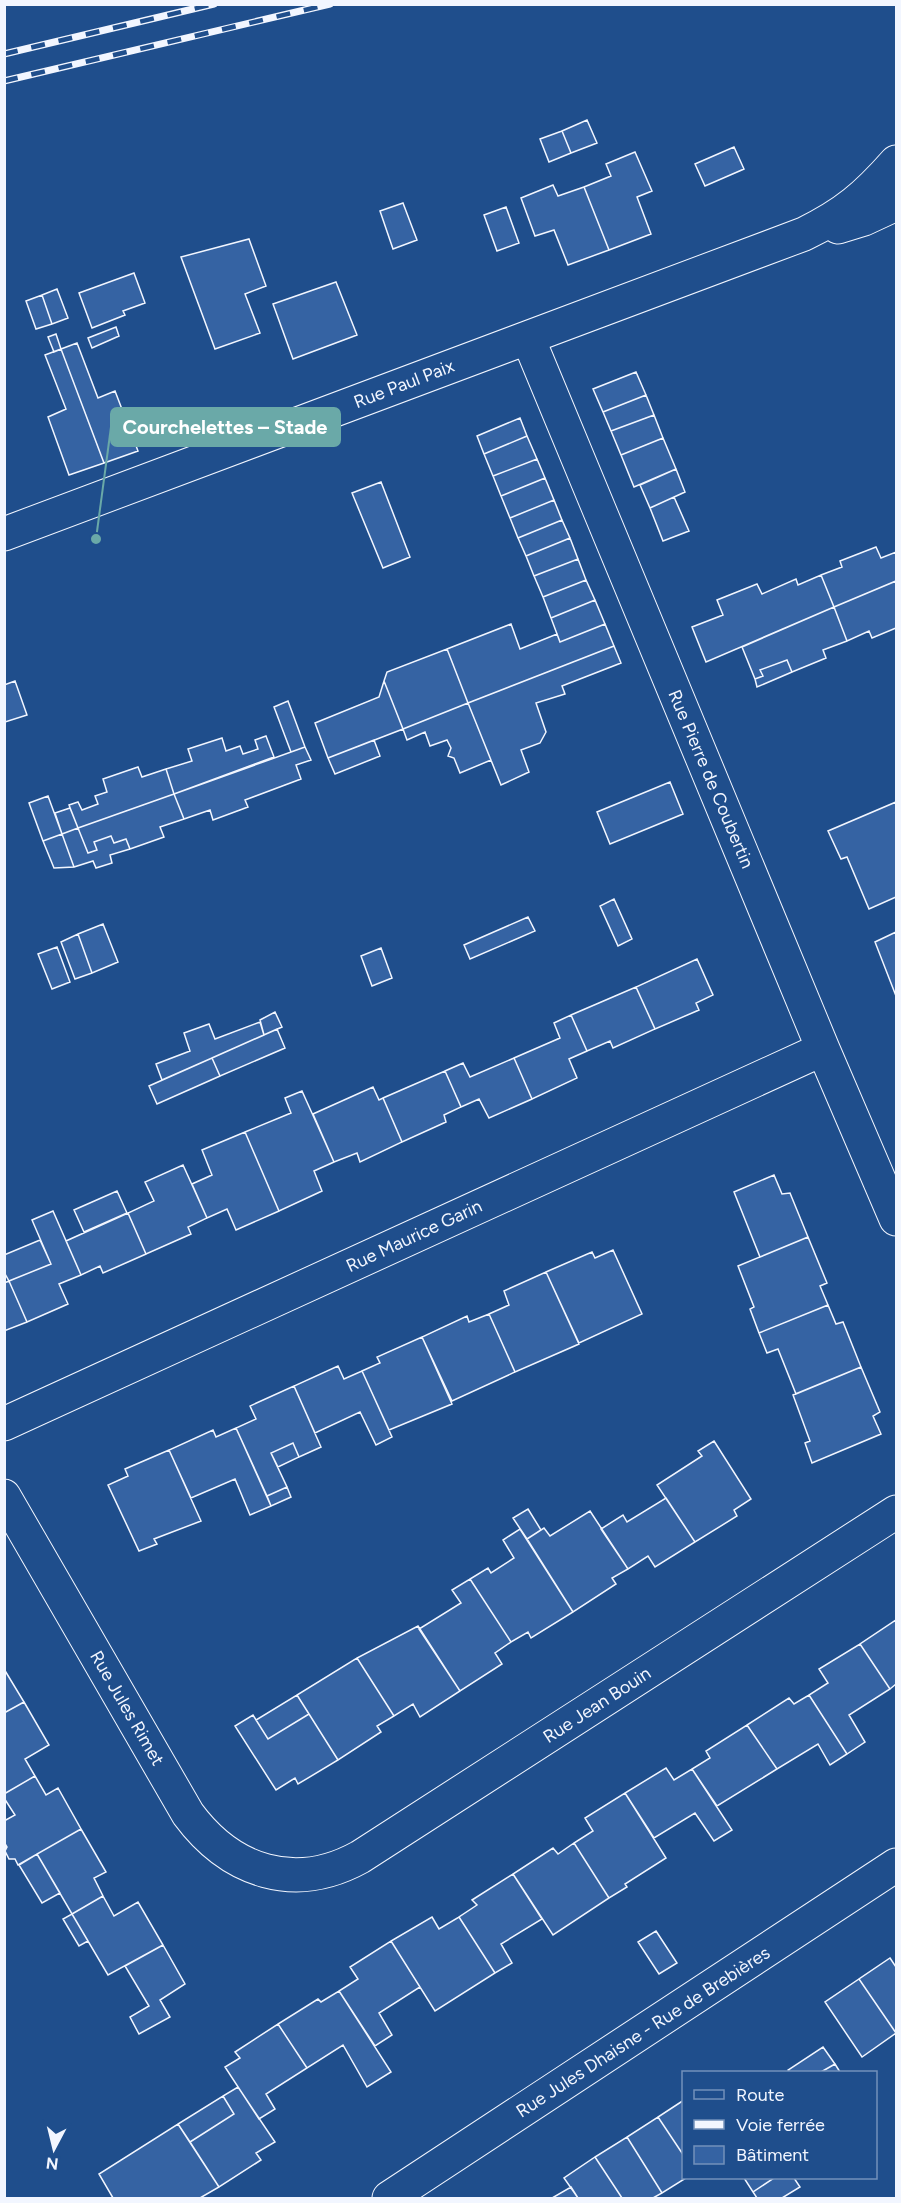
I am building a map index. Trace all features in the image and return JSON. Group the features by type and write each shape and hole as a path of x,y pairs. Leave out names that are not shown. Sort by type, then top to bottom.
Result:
{"street":[{"name":"Rue Paul Paix","path":"4,534 804,234 836,218 855,204 897,162"},
{"name":"Rue Paul Paix","path":"804,234 864,219 897,204"},
{"name":"Rue Pierre de Coubertin","path":"528,338 823,1049 897,1219"},
{"name":"Rue Maurice Garin","path":"4,1424 823,1049"},
{"name":"Rue Jules Rimet","path":"4,1496 188,1814 204,1835 220,1849 243,1863 289,1875"},
{"name":"Rue Jean Bouin","path":"289,1875 316,1874 341,1868 360,1857 897,1512"},
{"name":"Rue Jules Dhaisne - Rue de Brebières","path":"389,2199 897,1864"}],"building":[{"path":"587,120 597,143 571,153 562,131"},
{"path":"562,131 571,153 549,162 540,139"},
{"path":"734,147 744,169 705,186 695,164"},
{"path":"635,152 652,191 637,197 651,234 609,250 584,187 611,176 606,164"},
{"path":"553,185 558,196 584,187 609,250 568,265 554,230 535,236 521,198"},
{"path":"403,203 417,240 393,249 380,211"},
{"path":"506,207 519,243 497,251 484,215"},
{"path":"249,239 266,286 245,294 260,333 215,349 181,257"},
{"path":"134,273 145,303 123,311 125,315 92,328 79,293"},
{"path":"336,282 357,335 293,359 273,304"},
{"path":"57,289 68,318 52,324 42,295"},
{"path":"42,295 52,324 36,329 26,301"},
{"path":"116,327 119,336 92,348 88,338"},
{"path":"56,334 61,349 54,352 48,337"},
{"path":"77,343 98,398 115,391 138,451 104,463 61,349"},
{"path":"61,349 104,463 69,475 48,417 66,409 45,355"},
{"path":"636,372 646,395 603,412 593,389"},
{"path":"646,395 654,415 611,431 603,412"},
{"path":"654,415 663,438 621,455 611,431"},
{"path":"520,418 527,436 484,454 477,436"},
{"path":"527,436 537,459 493,476 484,454"},
{"path":"663,438 676,469 634,487 621,455"},
{"path":"537,459 545,478 501,496 493,476"},
{"path":"676,469 685,492 650,508 640,485"},
{"path":"545,478 554,500 510,518 501,496"},
{"path":"381,482 410,557 383,568 352,493"},
{"path":"674,497 689,531 663,541 650,508"},
{"path":"554,500 562,520 518,538 510,518"},
{"path":"562,520 570,538 526,556 518,538"},
{"path":"570,538 578,559 534,576 526,556"},
{"path":"876,547 881,558 896,552 896,581 834,607 821,575 842,567 840,561"},
{"path":"578,559 586,580 543,597 534,576"},
{"path":"821,575 834,607 706,662 692,627 723,615 717,600 757,584 762,594 796,579 798,585"},
{"path":"586,580 595,600 551,618 543,597"},
{"path":"896,581 896,628 872,638 869,631 847,641 834,607"},
{"path":"595,600 605,624 560,642 551,618"},
{"path":"834,607 847,641 823,650 826,658 792,672 787,660 760,670 763,676 755,679 742,647"},
{"path":"511,624 520,649 557,634 560,642 605,624 614,646 468,703 447,649"},
{"path":"614,646 621,663 562,686 565,694 536,703 546,732 540,743 521,750 529,772 501,785 468,703"},
{"path":"447,649 468,703 403,729 384,681 387,672"},
{"path":"787,660 792,672 757,687 755,679 763,676 760,670"},
{"path":"15,681 27,715 5,722 4,685"},
{"path":"384,681 403,729 328,758 315,723 379,697"},
{"path":"288,701 305,747 291,752 274,707"},
{"path":"468,703 491,760 460,773 454,758 448,756 451,748 447,740 430,746 425,732 407,740 403,729"},
{"path":"266,736 274,757 174,794 166,769 192,761 188,749 222,738 226,751 240,746 243,754 258,749 255,740"},
{"path":"374,740 380,756 335,774 328,758"},
{"path":"305,747 311,760 296,765 301,779 245,800 248,807 213,820 210,810 184,819 174,794"},
{"path":"138,767 142,777 166,769 174,794 78,828 69,805 78,802 82,810 98,804 95,796 107,792 103,779"},
{"path":"670,782 683,814 610,844 597,812"},
{"path":"174,794 184,819 160,827 164,837 130,849 126,839 114,843 111,836 94,842 97,850 88,853 78,828"},
{"path":"48,796 62,834 43,841 29,803"},
{"path":"896,802 896,897 869,909 847,857 841,859 828,831"},
{"path":"70,808 78,828 62,834 55,813"},
{"path":"78,828 88,853 97,850 94,842 111,836 114,843 126,839 130,849 110,855 112,863 96,868 93,861 74,867 62,834"},
{"path":"62,834 74,867 54,868 43,841"},
{"path":"614,899 632,939 618,946 600,906"},
{"path":"528,917 535,931 470,959 464,945"},
{"path":"103,924 118,962 92,973 78,934"},
{"path":"896,932 896,996 875,942"},
{"path":"78,934 92,973 75,979 61,942"},
{"path":"57,947 70,982 52,989 38,954"},
{"path":"381,948 392,978 372,986 361,956"},
{"path":"697,959 713,995 696,1003 699,1010 655,1029 636,987"},
{"path":"636,987 655,1029 613,1048 610,1041 587,1051 571,1015"},
{"path":"275,1012 282,1027 264,1035 260,1020"},
{"path":"571,1015 587,1051 569,1059 577,1078 532,1099 514,1058 560,1038 554,1023"},
{"path":"260,1022 264,1035 162,1080 156,1064 190,1051 184,1033 209,1024 215,1039"},
{"path":"277,1029 285,1048 220,1076 212,1058"},
{"path":"212,1058 220,1076 157,1104 149,1086"},
{"path":"514,1058 532,1099 489,1118 479,1099 461,1107 445,1071 463,1063 470,1077"},
{"path":"445,1071 461,1107 444,1115 446,1122 402,1142 383,1098"},
{"path":"373,1087 379,1100 383,1098 402,1142 360,1162 357,1153 334,1162 313,1114"},
{"path":"302,1091 334,1162 314,1171 322,1191 279,1211 245,1132 291,1113 285,1098"},
{"path":"245,1132 279,1211 236,1230 227,1209 207,1218 192,1184 212,1175 202,1150"},
{"path":"183,1165 207,1218 188,1227 191,1234 146,1254 128,1213 154,1201 145,1182"},
{"path":"774,1175 782,1194 790,1193 808,1237 760,1257 734,1192"},
{"path":"117,1191 127,1213 84,1232 74,1210"},
{"path":"53,1211 81,1275 59,1284 68,1304 27,1322 9,1281 51,1264 32,1220"},
{"path":"128,1213 146,1254 103,1273 100,1266 81,1275 66,1241"},
{"path":"808,1237 827,1283 820,1286 828,1305 759,1333 750,1309 754,1307 738,1266"},
{"path":"40,1240 51,1264 9,1281 4,1272 4,1255"},
{"path":"613,1250 642,1314 579,1343 546,1272 592,1252 595,1258"},
{"path":"546,1272 579,1344 515,1372 489,1314 509,1305 504,1291"},
{"path":"9,1281 27,1322 4,1331 4,1283"},
{"path":"828,1305 836,1324 843,1322 861,1367 796,1394 778,1349 767,1353 759,1333"},
{"path":"489,1314 515,1372 452,1401 422,1337 467,1316 469,1322"},
{"path":"422,1337 452,1404 389,1430 362,1371 380,1363 377,1357"},
{"path":"338,1366 344,1379 362,1371 392,1437 376,1445 360,1412 315,1433 294,1386"},
{"path":"861,1367 880,1412 873,1416 881,1434 812,1463 805,1443 810,1441 793,1395"},
{"path":"294,1386 321,1447 299,1457 293,1443 271,1453 287,1487 267,1496 236,1428 256,1419 250,1406"},
{"path":"236,1428 271,1506 250,1515 235,1479 191,1498 169,1450 213,1430 216,1437"},
{"path":"714,1441 751,1499 734,1510 737,1516 695,1542 657,1485 702,1456 698,1451"},
{"path":"293,1443 299,1457 278,1467 271,1453"},
{"path":"169,1450 201,1521 154,1539 157,1544 139,1551 108,1485 128,1476 125,1469"},
{"path":"287,1487 291,1497 271,1506 267,1496"},
{"path":"666,1498 695,1542 655,1567 648,1556 628,1569 601,1529 623,1515 627,1522"},
{"path":"528,1509 541,1530 527,1539 513,1518"},
{"path":"590,1511 628,1569 612,1578 616,1584 573,1612 527,1539 544,1528 550,1536"},
{"path":"520,1529 573,1612 531,1638 528,1632 511,1642 470,1579 488,1568 491,1573 514,1558 503,1540"},
{"path":"470,1579 511,1642 495,1653 502,1664 460,1691 419,1629 461,1603 452,1590"},
{"path":"896,1620 896,1684 890,1689 860,1644"},
{"path":"418,1626 460,1691 420,1717 413,1704 394,1716 357,1658"},
{"path":"860,1644 890,1689 849,1715 865,1742 847,1754 809,1695 828,1683 819,1669"},
{"path":"357,1658 394,1716 377,1726 381,1732 338,1760 297,1695"},
{"path":"4,1669 24,1702 4,1713"},
{"path":"297,1695 309,1714 268,1739 256,1720"},
{"path":"809,1695 847,1754 830,1765 818,1744 777,1769 747,1725 789,1698 794,1704"},
{"path":"24,1702 49,1745 25,1759 35,1776 4,1794 4,1713"},
{"path":"309,1714 338,1760 298,1784 295,1778 276,1790 235,1726 253,1715 268,1739"},
{"path":"747,1725 777,1769 717,1806 692,1769 710,1758 706,1751"},
{"path":"666,1768 674,1780 692,1769 732,1830 714,1841 695,1813 654,1838 625,1793"},
{"path":"35,1776 46,1795 58,1788 81,1829 18,1865 15,1859 9,1859 5,1851 7,1847 4,1842 4,1821 15,1815 4,1798 4,1794"},
{"path":"625,1793 666,1858 625,1884 627,1887 609,1898 574,1843 593,1831 585,1818"},
{"path":"81,1829 106,1872 94,1878 103,1896 72,1914 37,1854"},
{"path":"574,1843 609,1898 553,1935 513,1874 553,1848 558,1854"},
{"path":"37,1854 60,1893 42,1903 19,1865"},
{"path":"513,1874 542,1919 501,1944 512,1963 495,1973 459,1917 477,1905 472,1900"},
{"path":"103,1896 114,1916 138,1902 163,1945 108,1975 72,1914"},
{"path":"72,1914 88,1941 79,1946 63,1919"},
{"path":"432,1917 439,1929 459,1917 495,1973 435,2011 391,1941"},
{"path":"656,1931 677,1963 659,1974 638,1942"},
{"path":"391,1941 420,1987 379,2013 392,2035 375,2046 339,1991 358,1979 350,1967"},
{"path":"163,1945 185,1984 160,2000 170,2017 139,2034 130,2017 149,2006 125,1966"},
{"path":"890,1958 896,1967 896,2033 859,1979"},
{"path":"859,1979 896,2033 862,2057 825,2002"},
{"path":"339,1991 391,2072 367,2087 343,2045 307,2068 278,2024 318,1999 321,2002"},
{"path":"278,2024 307,2068 266,2094 275,2109 259,2119 225,2067 240,2058 235,2052"},
{"path":"823,2047 835,2064 823,2071 788,2070"},
{"path":"835,2064 839,2071 823,2071"},
{"path":"238,2087 275,2142 256,2153 261,2160 219,2187 190,2142 234,2114 223,2096"},
{"path":"223,2096 234,2114 190,2142 178,2124"},
{"path":"682,2101 682,2153 658,2117"},
{"path":"658,2117 682,2153 682,2179 684,2179 662,2193 627,2137"},
{"path":"178,2124 219,2187 200,2198 113,2198 99,2174"},
{"path":"627,2137 662,2193 653,2198 622,2198 595,2157"},
{"path":"595,2157 622,2198 578,2198 564,2178"},
{"path":"745,2179 772,2179 753,2192"},
{"path":"772,2179 795,2179 800,2187 782,2198 757,2198 753,2192"},
{"path":"571,2187 578,2198 552,2198"}],"railway":[{"path":"4,54 214,4"},
{"path":"4,81 330,4"}],"place":[{"name":"Courchelettes – Stade","path":"96,539"}]}
